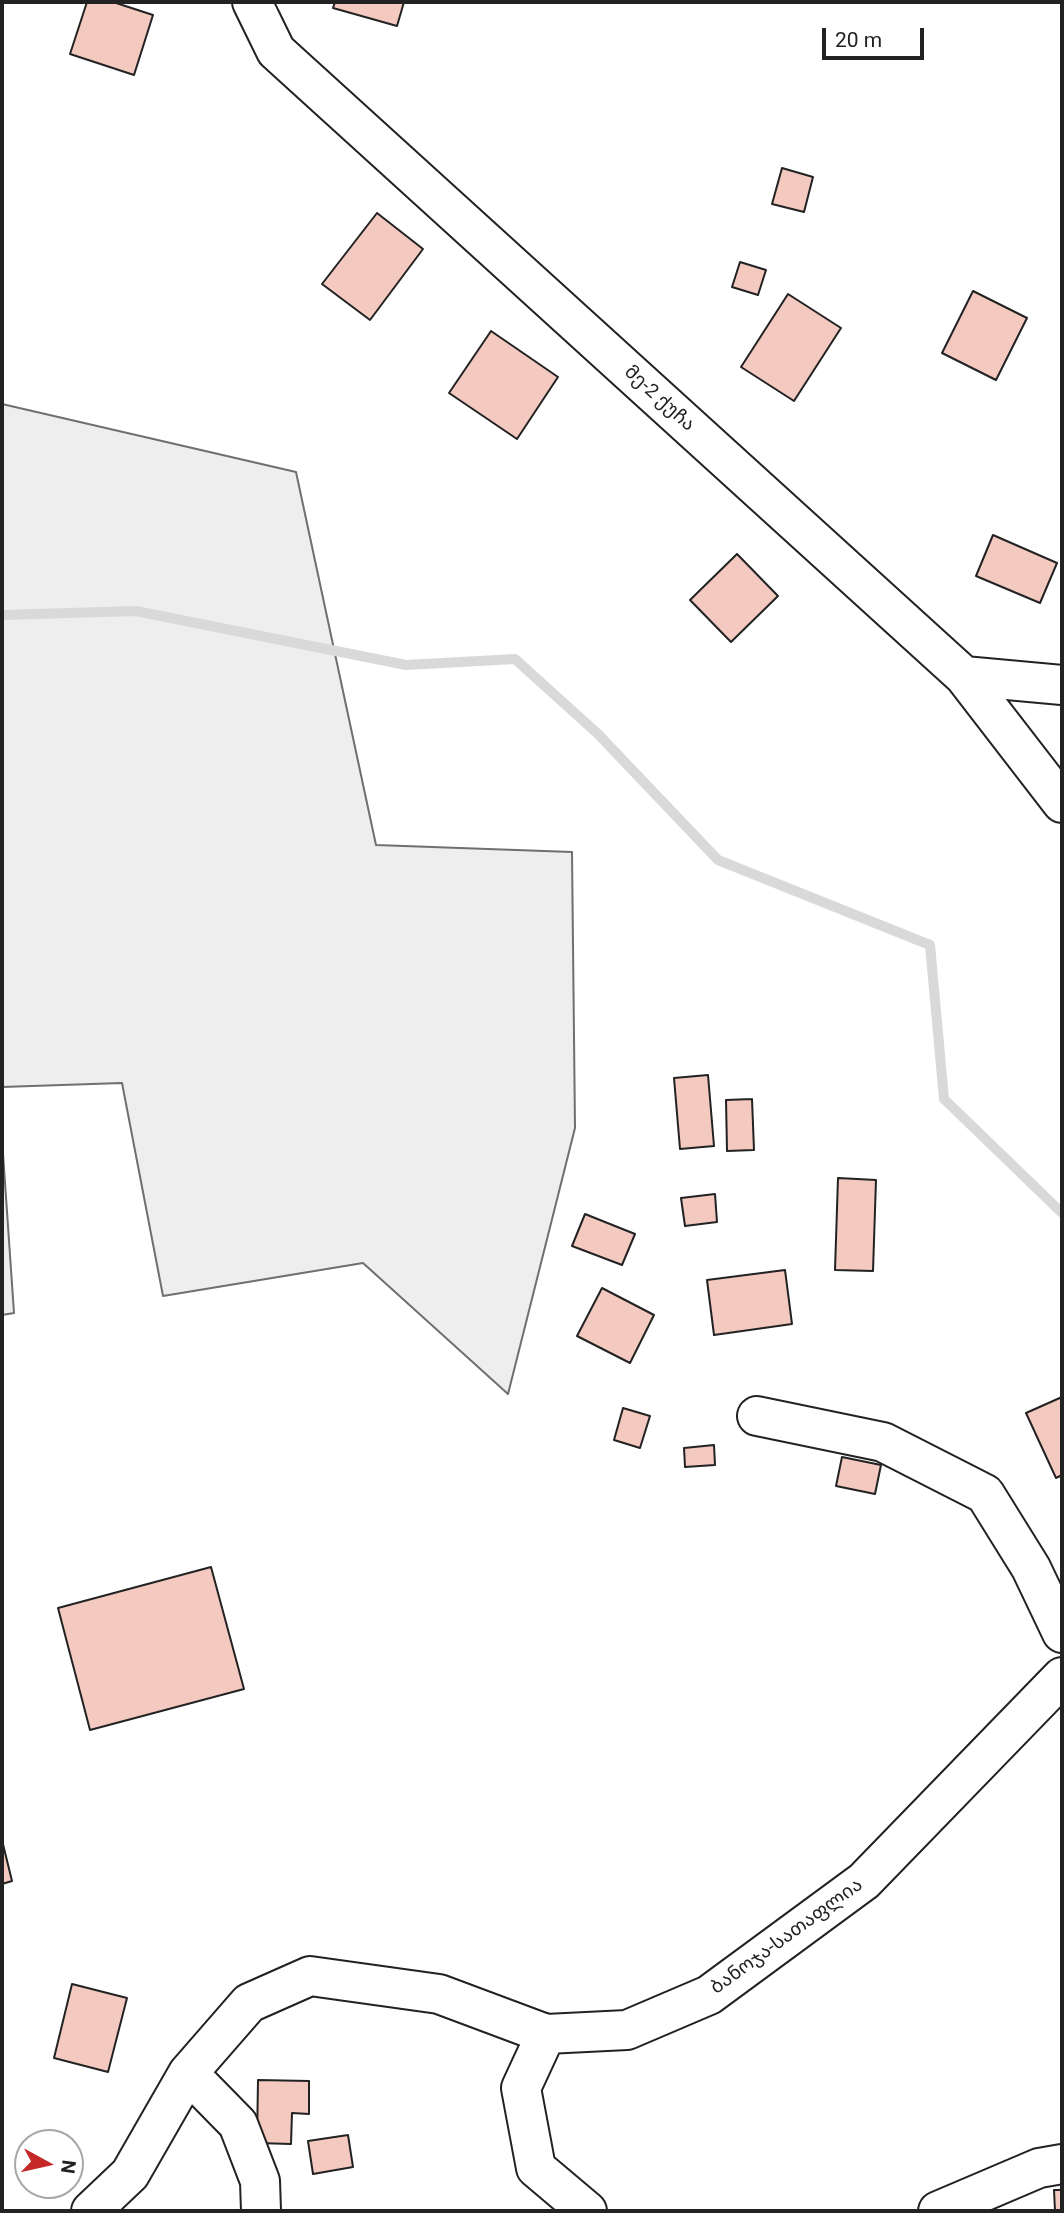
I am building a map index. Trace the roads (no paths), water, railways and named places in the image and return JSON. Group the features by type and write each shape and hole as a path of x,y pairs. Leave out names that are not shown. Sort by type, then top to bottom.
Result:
{"street":[{"name":"მე-2 ქუჩა","path":"252,2 276,51 964,676 1062,803"},
{"path":"964,676 1062,685"},
{"path":"757,1416 883,1442 985,1494 1031,1568 1062,1633"},
{"name":"ბანოჯა-სათაფლია","path":"90,2211 130,2175 188,2073 249,2003 310,1976 439,1994 546,2034 627,2029 709,1995 864,1881 1062,1677"},
{"path":"546,2034 522,2088 536,2168 587,2211"},
{"path":"188,2073 238,2124 260,2181 261,2211"},
{"path":"938,2211 1039,2168 1062,2164"}],"waterway":[{"path":"2,615 136,611 406,665 515,659 598,734 718,860 930,945 944,1099 1062,1213"}]}
